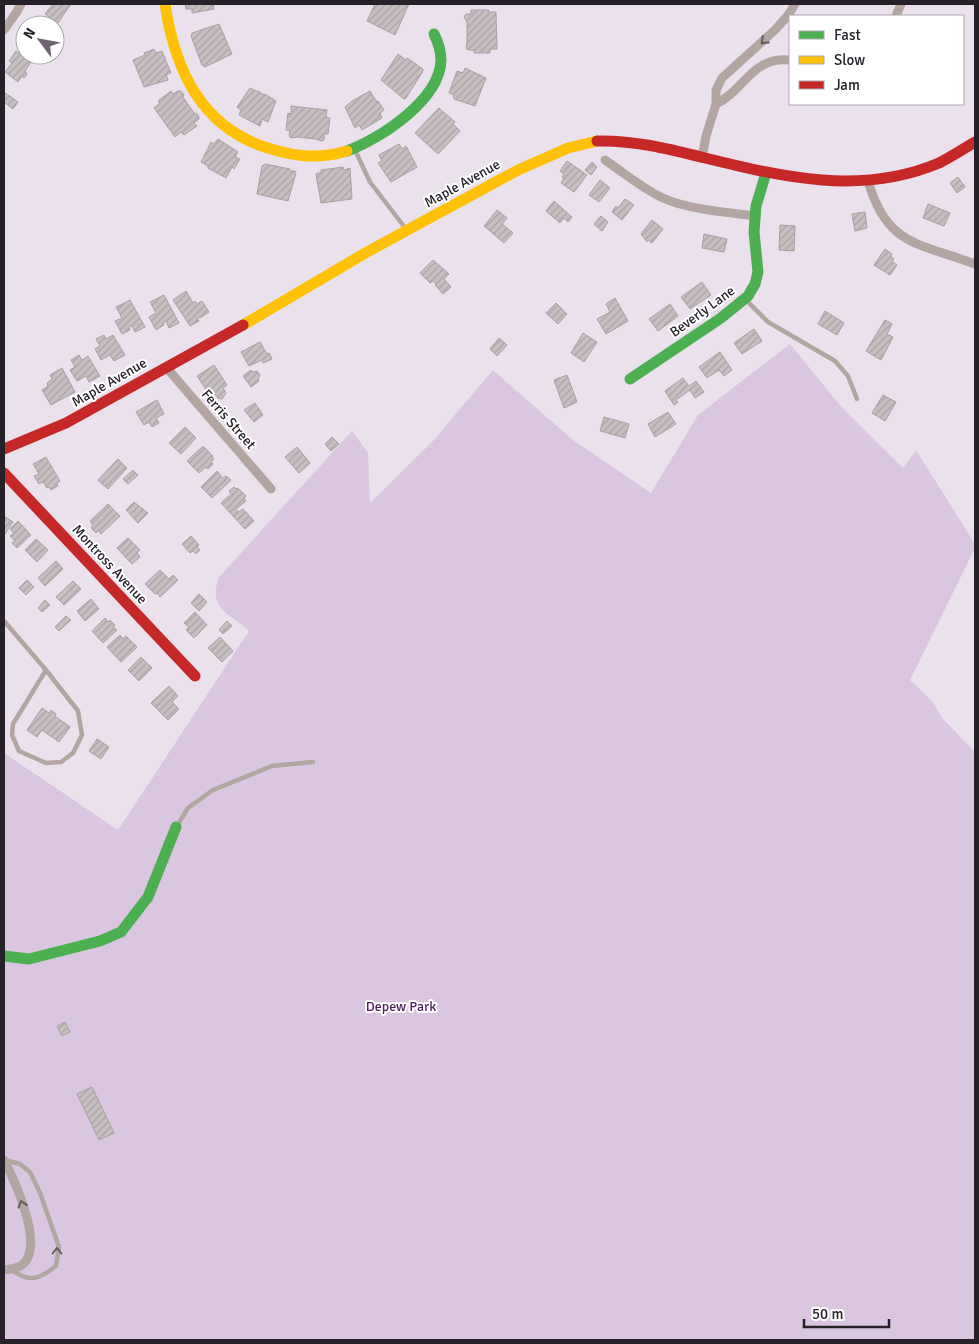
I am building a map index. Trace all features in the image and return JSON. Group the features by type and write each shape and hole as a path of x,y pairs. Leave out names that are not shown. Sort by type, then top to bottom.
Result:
{"street":[{"path":"4,30 21,4"},
{"path":"165,4 169,28 183,72 194,92 218,122 247,142 264,148 301,156 333,155 354,149 400,122 425,96 434,81 441,63 440,45 434,34"},
{"path":"789,15 795,4"},
{"path":"702,158 706,136 716,104 716,90 722,78 776,30 789,15"},
{"path":"716,104 726,99 743,80 762,64 780,58 789,60"},
{"name":"Maple Avenue","path":"4,450 73,420 258,316 310,284 513,172 561,150 582,144 609,140 639,143 766,173 823,182 888,179 921,170 944,160 975,142"},
{"path":"605,160 635,182 665,199 756,216"},
{"name":"Beverly Lane","path":"630,379 721,318 745,299 755,284 758,272 754,232 756,206 766,173"},
{"path":"868,181 874,200 884,219 902,237 931,250 975,264"},
{"name":"Ferris Street","path":"166,367 272,489"},
{"name":"Montross Avenue","path":"4,473 195,676"},
{"path":"4,956 29,959 100,941 121,932 148,897 176,827"},
{"path":"4,1160 19,1194 31,1242 27,1260 18,1268 8,1270"}],"lane":[{"path":"354,149 370,182 408,230"},
{"path":"745,299 768,322 831,358 844,369 857,399"},
{"path":"4,621 46,670 78,711 82,734 73,753 61,762 46,763 19,751 12,735 13,724 46,670"},
{"path":"176,827 188,808 213,790 272,766 313,762"},
{"path":"4,1160 20,1164 30,1172 40,1192 59,1248 56,1266 44,1276 21,1276 8,1270"}],"green space":[{"name":"Depew Park","path":"790,344 843,409 903,468 916,450 975,544 975,548 910,680 932,701 943,719 975,752 975,1340 4,1340 4,753 118,830 249,631 222,609 218,603 216,588 219,577 352,431 368,453 370,503 432,442 493,370 573,440 651,493 698,415"}],"building":[{"path":"53,4 71,4 63,15 45,14"},
{"path":"185,4 213,4 214,9 192,13 192,9 186,9"},
{"path":"375,4 409,4 395,35 367,21"},
{"path":"471,10 496,12 497,49 490,49 490,53 474,53 474,50 466,48 467,22 464,17 466,14 471,14"},
{"path":"219,24 232,54 205,67 202,65 191,36 192,33"},
{"path":"154,49 156,53 162,51 171,73 166,75 168,80 144,87 133,60"},
{"path":"15,52 15,65 29,65 25,71 27,74 24,78 22,76 18,82 5,72 12,63 9,61"},
{"path":"398,54 423,69 404,99 381,80"},
{"path":"465,68 486,78 475,106 454,99 453,94 449,93 457,71 463,73"},
{"path":"250,88 276,101 268,122 262,119 260,126 239,115 241,110 237,107"},
{"path":"171,91 173,94 181,91 194,113 199,117 194,123 197,126 184,135 181,132 175,137 154,108 160,103 158,101"},
{"path":"370,91 384,110 380,113 382,118 362,130 359,125 355,128 345,107"},
{"path":"4,92 18,102 13,109 4,102"},
{"path":"291,106 327,110 326,117 330,118 328,134 324,134 324,140 291,138 289,135 290,131 286,130 288,113 291,114"},
{"path":"439,108 455,122 453,124 460,131 438,154 415,133"},
{"path":"218,139 238,152 235,157 240,159 234,169 232,167 226,178 201,162 211,142 214,144"},
{"path":"399,144 402,149 406,146 417,167 391,182 378,163 382,161 379,155"},
{"path":"567,161 587,175 574,192 561,183 564,174 560,171"},
{"path":"592,162 597,167 591,175 585,170"},
{"path":"265,164 295,171 288,201 257,194 262,166"},
{"path":"343,167 344,170 350,168 352,199 321,203 317,173 321,173 321,170"},
{"path":"958,177 965,187 957,193 950,183"},
{"path":"600,180 610,188 599,202 589,195"},
{"path":"625,199 634,205 622,220 612,212"},
{"path":"554,201 572,217 568,222 564,218 560,223 546,211"},
{"path":"928,204 950,213 944,226 923,218"},
{"path":"497,210 507,218 502,224 513,233 504,243 484,226"},
{"path":"865,212 867,228 855,231 852,214"},
{"path":"601,216 608,222 602,231 594,224"},
{"path":"652,220 663,229 652,243 648,240 647,242 641,234"},
{"path":"780,225 795,226 794,251 779,250"},
{"path":"704,234 727,239 724,252 702,248"},
{"path":"885,249 892,254 891,257 894,259 892,261 897,265 890,275 874,265"},
{"path":"433,260 449,274 444,279 451,287 443,294 433,281 430,283 420,273"},
{"path":"702,282 711,295 690,309 681,297"},
{"path":"186,291 193,303 195,301 197,304 202,301 209,312 197,318 199,321 190,326 173,300"},
{"path":"164,295 179,323 169,328 166,321 163,323 164,325 156,330 149,317 156,313 150,302"},
{"path":"615,298 628,321 606,334 597,319 610,312 606,304"},
{"path":"130,300 145,327 135,332 132,326 129,327 130,330 122,334 115,321 122,318 116,307"},
{"path":"556,303 567,314 558,324 546,313"},
{"path":"670,304 678,316 658,331 649,319"},
{"path":"825,311 844,323 837,335 818,324"},
{"path":"885,320 892,324 887,334 893,337 881,360 866,351"},
{"path":"754,329 762,341 742,354 734,343"},
{"path":"583,333 597,342 584,362 571,353"},
{"path":"104,335 106,339 113,335 125,355 114,361 110,355 101,360 95,349 100,346 96,339"},
{"path":"499,338 507,345 497,356 490,349"},
{"path":"260,342 272,359 263,363 262,360 249,366 241,352"},
{"path":"720,352 732,370 724,376 719,370 707,378 699,367"},
{"path":"79,355 82,360 88,356 100,376 89,382 86,376 77,381 70,370 75,367 71,360"},
{"path":"214,365 227,385 223,388 226,393 222,399 218,398 215,394 211,397 197,376"},
{"path":"62,368 75,392 51,405 42,390 48,386 47,383 52,379 50,375"},
{"path":"251,370 252,372 257,371 260,375 259,381 251,387 243,376"},
{"path":"567,375 577,402 564,408 554,380"},
{"path":"683,378 689,386 696,381 704,392 695,398 690,390 676,400 678,402 674,405 665,391"},
{"path":"883,395 896,402 885,421 872,413"},
{"path":"157,400 164,414 156,418 159,423 152,427 149,422 144,425 136,412"},
{"path":"255,403 263,415 254,422 244,410"},
{"path":"668,412 676,424 655,437 648,424"},
{"path":"604,417 629,424 625,438 600,431"},
{"path":"185,427 196,438 181,454 169,443"},
{"path":"332,437 339,444 331,451 325,444"},
{"path":"203,446 214,459 211,462 213,464 208,469 206,467 199,473 187,461"},
{"path":"297,447 310,463 299,473 285,457"},
{"path":"46,457 60,481 57,483 58,486 51,490 43,482 39,484 34,476 39,474 33,464"},
{"path":"118,459 127,468 108,489 98,480"},
{"path":"133,470 138,475 128,484 123,479"},
{"path":"217,471 223,478 226,476 231,480 212,498 201,487"},
{"path":"234,487 246,496 244,498 246,501 236,509 239,512 243,509 254,521 245,529 221,503 231,494 229,491"},
{"path":"134,502 148,513 138,523 126,510"},
{"path":"108,504 120,516 101,534 98,530 96,533 91,528 93,525 90,521"},
{"path":"4,516 13,522 5,534 4,533"},
{"path":"18,521 31,535 17,548 12,543 15,541 10,536 14,533 10,529"},
{"path":"191,536 199,545 197,547 200,550 196,554 193,551 190,553 182,544"},
{"path":"128,538 140,550 137,553 140,557 132,564 117,548"},
{"path":"36,539 48,550 37,562 25,550"},
{"path":"56,561 63,569 45,586 38,578"},
{"path":"160,570 169,579 173,575 178,580 160,597 145,584"},
{"path":"27,580 34,587 26,595 19,588"},
{"path":"73,581 81,589 64,605 56,597"},
{"path":"199,594 207,602 199,611 191,603"},
{"path":"91,599 99,609 85,621 77,611"},
{"path":"45,600 50,605 42,612 38,608"},
{"path":"195,612 207,625 194,638 186,630 189,627 184,623"},
{"path":"66,616 71,620 59,631 55,627"},
{"path":"105,618 108,622 110,620 115,625 113,627 117,630 103,643 92,631"},
{"path":"227,621 232,626 223,634 219,630"},
{"path":"120,635 123,639 126,636 137,647 121,662 107,647"},
{"path":"220,637 233,651 222,662 208,648"},
{"path":"141,657 152,668 139,681 128,670"},
{"path":"169,686 178,696 172,702 179,709 168,720 151,703"},
{"path":"42,708 49,713 51,710 56,714 55,716 70,727 59,742 42,730 37,737 27,730"},
{"path":"97,739 109,747 101,759 89,751"},
{"path":"65,1022 70,1032 62,1036 57,1026"},
{"path":"92,1087 114,1133 99,1140 77,1094"}],"traffic: fast":[{"path":"347,151 375,137 406,116 431,89 438,75 441,60 434,34"},
{"path":"630,379 721,318 748,296 755,284 758,272 754,232 756,206 766,173"},
{"path":"4,956 29,959 100,941 121,932 148,897 176,827"}],"traffic: slow":[{"path":"165,4 176,52 185,74 196,94 210,112 227,127 247,140 290,154 318,156 347,151"},
{"path":"243,325 367,252 518,170 568,148 597,141"}],"traffic: jam":[{"path":"597,141 651,146 793,177 851,181 880,179 910,173 939,163 975,142"},
{"path":"4,449 66,423 243,325"},
{"path":"4,473 195,676"}]}
